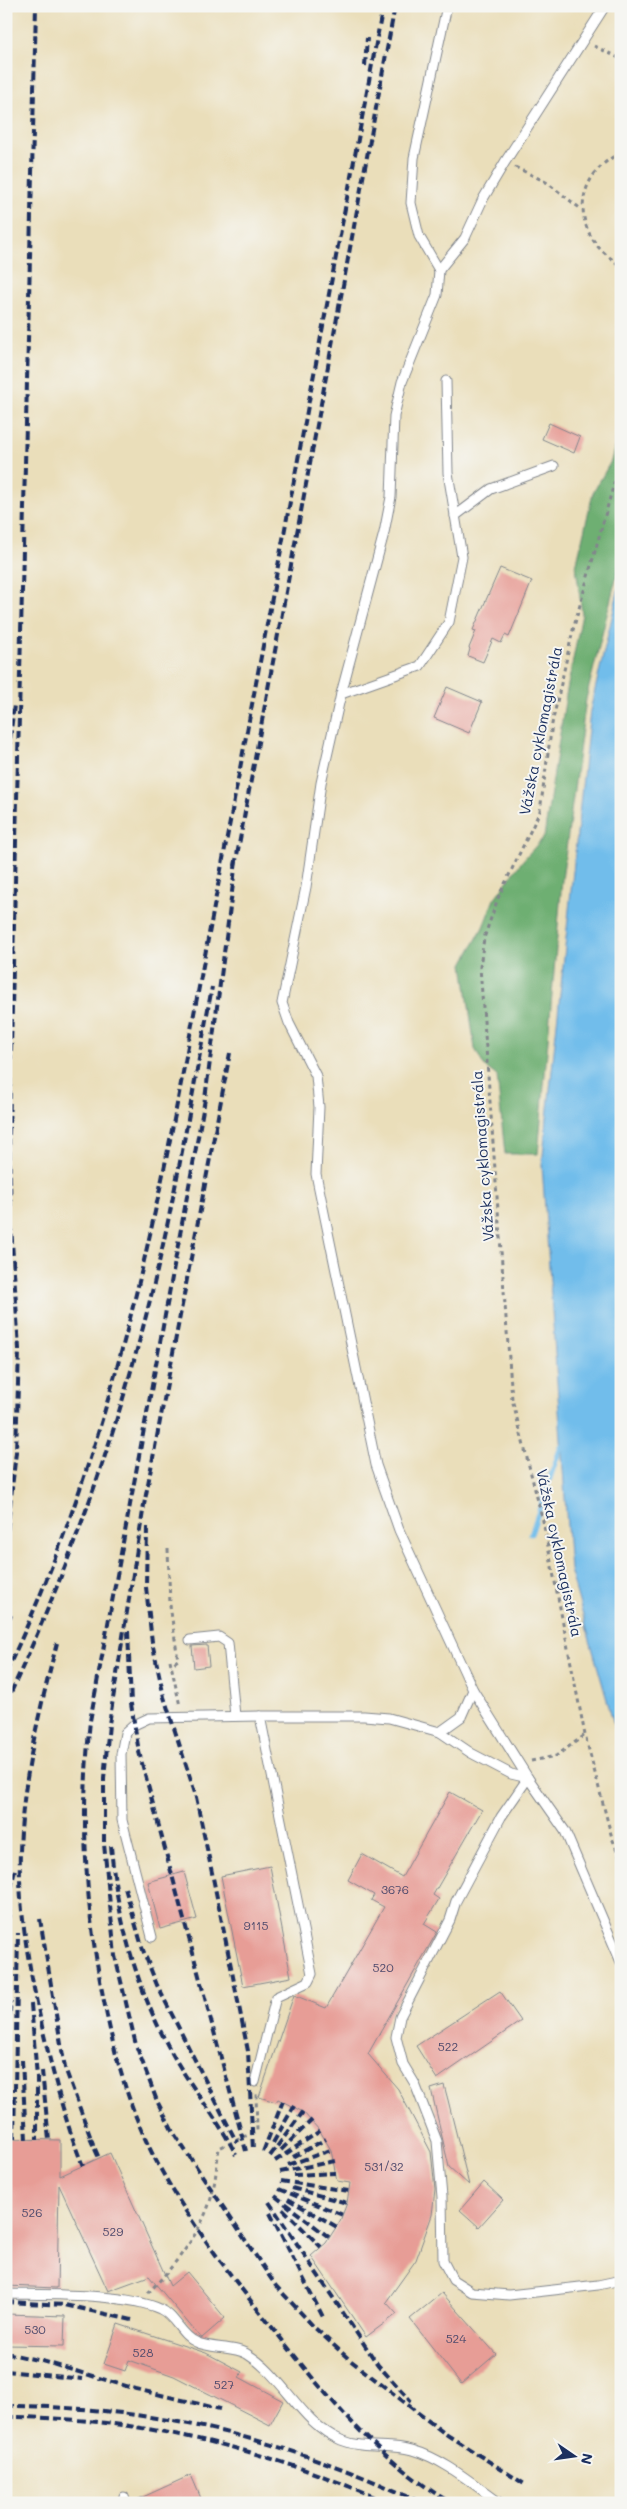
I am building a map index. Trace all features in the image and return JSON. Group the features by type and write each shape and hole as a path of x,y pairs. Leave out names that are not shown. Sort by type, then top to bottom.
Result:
{"lane":[{"path":"439,270 419,236 411,203 414,158 446,6"},
{"path":"605,6 505,162 483,200 465,238 439,270 437,295 402,382 394,416 391,497 384,533 341,694 321,783 306,888 282,1003 289,1023 316,1076 319,1107 316,1174 376,1465 399,1530 473,1690 528,1778 565,1831 621,1962"},
{"path":"341,694 420,666 449,622 462,556 448,473 446,381"},
{"path":"455,516 491,489 554,466"},
{"path":"190,1640 220,1637 228,1643 235,1716"},
{"path":"440,1732 462,1717 473,1690"},
{"path":"152,1937 122,1820 121,1754 125,1733 134,1725 149,1718 235,1716 364,1716 389,1718 440,1732 470,1752 511,1774 528,1778"},
{"path":"255,2082 276,1997 308,1982 312,1974 260,1716"},
{"path":"528,1778 501,1817 456,1901 450,1920 400,2017 396,2037 403,2064 416,2084 436,2141 442,2197 443,2261 453,2280 472,2292 509,2295 598,2286 621,2280"},
{"path":"6,2294 68,2295 140,2302 162,2310 194,2342 246,2353 270,2374 305,2415 322,2430 341,2440 362,2447 393,2446 413,2450 439,2462 500,2503"}],"path":[{"path":"582,41 621,60"},
{"path":"621,153 608,158 594,172 585,191 581,209 585,228 597,246 621,268"},
{"path":"505,162 546,182 581,209"},
{"name":"Vážska cyklomagistrála","path":"621,458 573,630 552,724 540,811 498,898 484,938 480,967 512,1399 543,1521 585,1735 612,1838 621,1860"},
{"path":"168,1549 170,1605 178,1660 171,1665"},
{"path":"170,1660 183,1717"},
{"path":"520,1764 556,1756 585,1735"},
{"path":"140,2302 169,2272 198,2228 213,2192 219,2148 257,2131 255,2082"}],"green space":[{"path":"621,406 621,558 586,699 562,880 538,1154 505,1154 497,1076 484,1066 475,1049 463,964 483,927 494,899 523,860 544,837 566,695 582,614 576,566 593,493 611,461 619,428"}],"water":[{"path":"621,579 621,1749 570,1570 542,1165 590,711"}],"building":[{"path":"549,423 580,437 574,453 542,439"},
{"path":"500,568 532,581 509,637 505,635 501,643 493,639 483,662 468,656 469,648 476,631 473,630"},
{"path":"447,687 482,702 469,733 434,718"},
{"path":"207,1645 209,1666 194,1668 192,1646"},
{"path":"450,1792 482,1810 433,1895 439,1899 424,1924 437,1932 368,2054 398,2089 431,2152 435,2189 432,2215 416,2260 386,2302 397,2314 366,2337 311,2256 326,2243 340,2221 347,2203 350,2183 337,2181 331,2150 320,2131 303,2112 278,2099 276,2102 259,2097 294,1995 326,2008 384,1907 371,1900 374,1895 348,1880 362,1854 402,1877"},
{"path":"270,1866 291,1977 243,1986 221,1876"},
{"path":"184,1872 197,1919 160,1929 148,1882"},
{"path":"500,1991 521,2021 437,2079 416,2046"},
{"path":"444,2085 469,2185 449,2167 431,2089"},
{"path":"6,2139 60,2140 60,2176 110,2153 170,2286 187,2272 225,2318 202,2338 149,2276 108,2291 59,2185 57,2288 6,2286"},
{"path":"484,2182 503,2200 479,2227 460,2210"},
{"path":"442,2293 496,2354 461,2384 410,2319"},
{"path":"6,2314 65,2316 64,2346 6,2345"},
{"path":"118,2324 206,2353 242,2372 239,2377 283,2401 270,2425 174,2376 129,2360 125,2371 104,2364"},
{"path":"191,2475 203,2503 132,2503 132,2502"}],"waterway":[{"path":"531,1534 561,1446"}],"railway":[{"path":"6,1542 16,1452 19,1349 11,1226 9,1133 36,6"},
{"path":"6,1672 37,1603 89,1463 130,1319 147,1246 178,1099 383,6"},
{"path":"235,866 395,6"},
{"path":"365,66 367,38"},
{"path":"6,774 14,705"},
{"path":"236,861 205,1099 90,1721 85,1792 85,1827 92,1931 108,2020 129,2098 152,2153 195,2225 244,2292 298,2360 357,2428 401,2468 451,2503"},
{"path":"6,1703 61,1577 93,1492 134,1360 168,1221 212,987"},
{"path":"230,1053 144,1505 109,1724 104,1779 104,1844 115,1956 136,2045 157,2101 173,2132 276,2286 315,2328 350,2360 444,2433 526,2485"},
{"path":"147,1527 146,1587 152,1642 164,1697 195,1793 248,2051 253,2150"},
{"path":"6,1629 11,1615"},
{"path":"128,1631 131,1704 139,1752 246,2151"},
{"path":"57,1643 32,1747 24,1799 20,1852 21,1897 29,1965 43,2031 65,2116 83,2166"},
{"path":"111,1846 118,1903 124,1931 141,1985 163,2037 177,2062 223,2131 236,2155"},
{"path":"6,1913 15,1869"},
{"path":"125,1888 143,1950 157,1985 237,2143"},
{"path":"6,1930 10,1907"},
{"path":"40,1919 65,2068 93,2144"},
{"path":"14,2139 18,1933"},
{"path":"6,2039 11,2002"},
{"path":"31,2004 37,2077 37,2140"},
{"path":"22,2060 26,2140"},
{"path":"42,2071 49,2140"},
{"path":"263,2152 283,2101"},
{"path":"273,2143 294,2106"},
{"path":"270,2156 303,2112"},
{"path":"281,2150 312,2120"},
{"path":"275,2161 320,2131"},
{"path":"90,2138 99,2158"},
{"path":"293,2157 326,2139"},
{"path":"288,2165 331,2150"},
{"path":"280,2172 335,2161"},
{"path":"293,2175 336,2173"},
{"path":"281,2181 349,2191"},
{"path":"292,2188 347,2203"},
{"path":"279,2189 343,2215"},
{"path":"275,2196 330,2238"},
{"path":"288,2199 337,2227"},
{"path":"269,2202 378,2365 411,2401"},
{"path":"283,2209 321,2247"},
{"path":"270,2213 323,2317"},
{"path":"6,2302 65,2305 132,2320"},
{"path":"6,2353 42,2361 136,2389 220,2409"},
{"path":"6,2371 83,2379"},
{"path":"6,2406 115,2412 168,2420 220,2431 321,2461 422,2503"},
{"path":"6,2417 55,2418 104,2423 202,2440 296,2467 388,2503"}]}
